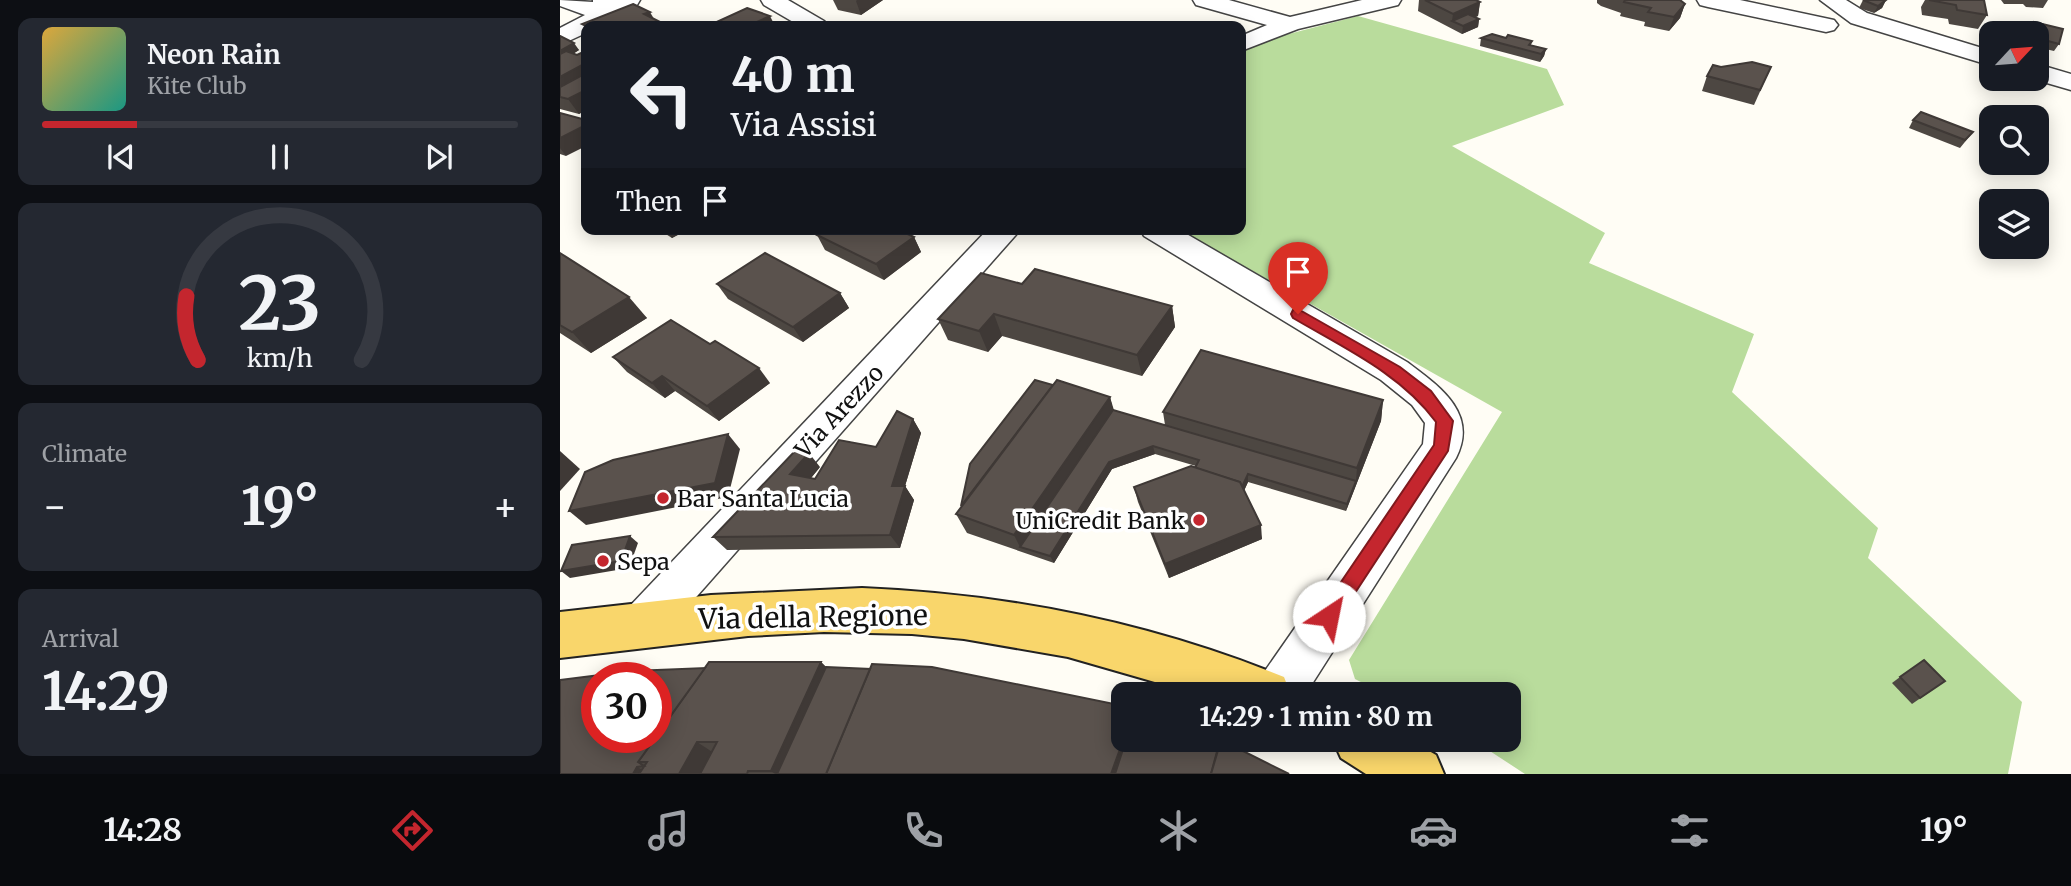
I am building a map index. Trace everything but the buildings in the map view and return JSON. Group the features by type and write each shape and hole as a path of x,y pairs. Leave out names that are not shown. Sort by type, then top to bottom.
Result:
{"main road":[{"name":"Via della Regione","path":"560,635 729,615 848,611 930,613 1020,626 1112,646 1235,682"},
{"path":"1379,752 1417,774"}],"street":[{"path":"564,0 604,7"},
{"path":"584,21 604,7 629,0"},
{"path":"772,0 808,21"},
{"path":"1204,0 1290,24"},
{"path":"1246,42 1290,24 1390,0"},
{"path":"1708,0 1826,25"},
{"path":"1831,0 1859,18 1979,55"},
{"path":"560,38 581,23"},
{"path":"2049,76 2071,82"},
{"name":"Via Arezzo","path":"644,623 1000,235"},
{"path":"1165,235 1394,371 1425,395 1444,421 1442,447 1286,682"}],"green space":[{"path":"1358,16 1547,69 1564,105 1452,146 1605,233 1589,263 1754,334 1732,392 1878,528 1868,558 2022,702 2008,774 1525,774 1491,752 1521,752 1521,682 1361,682 1355,679 1349,660 1502,412 1189,235 1246,235 1246,50 1281,36"}],"place":[{"name":"Bar Santa Lucia","path":"663,498"},
{"name":"UniCredit Bank","path":"1199,520"},
{"name":"Sepa","path":"603,561"}],"route":[{"path":"1298,314 1394,371 1425,395 1444,421 1442,447 1329,616"}]}
